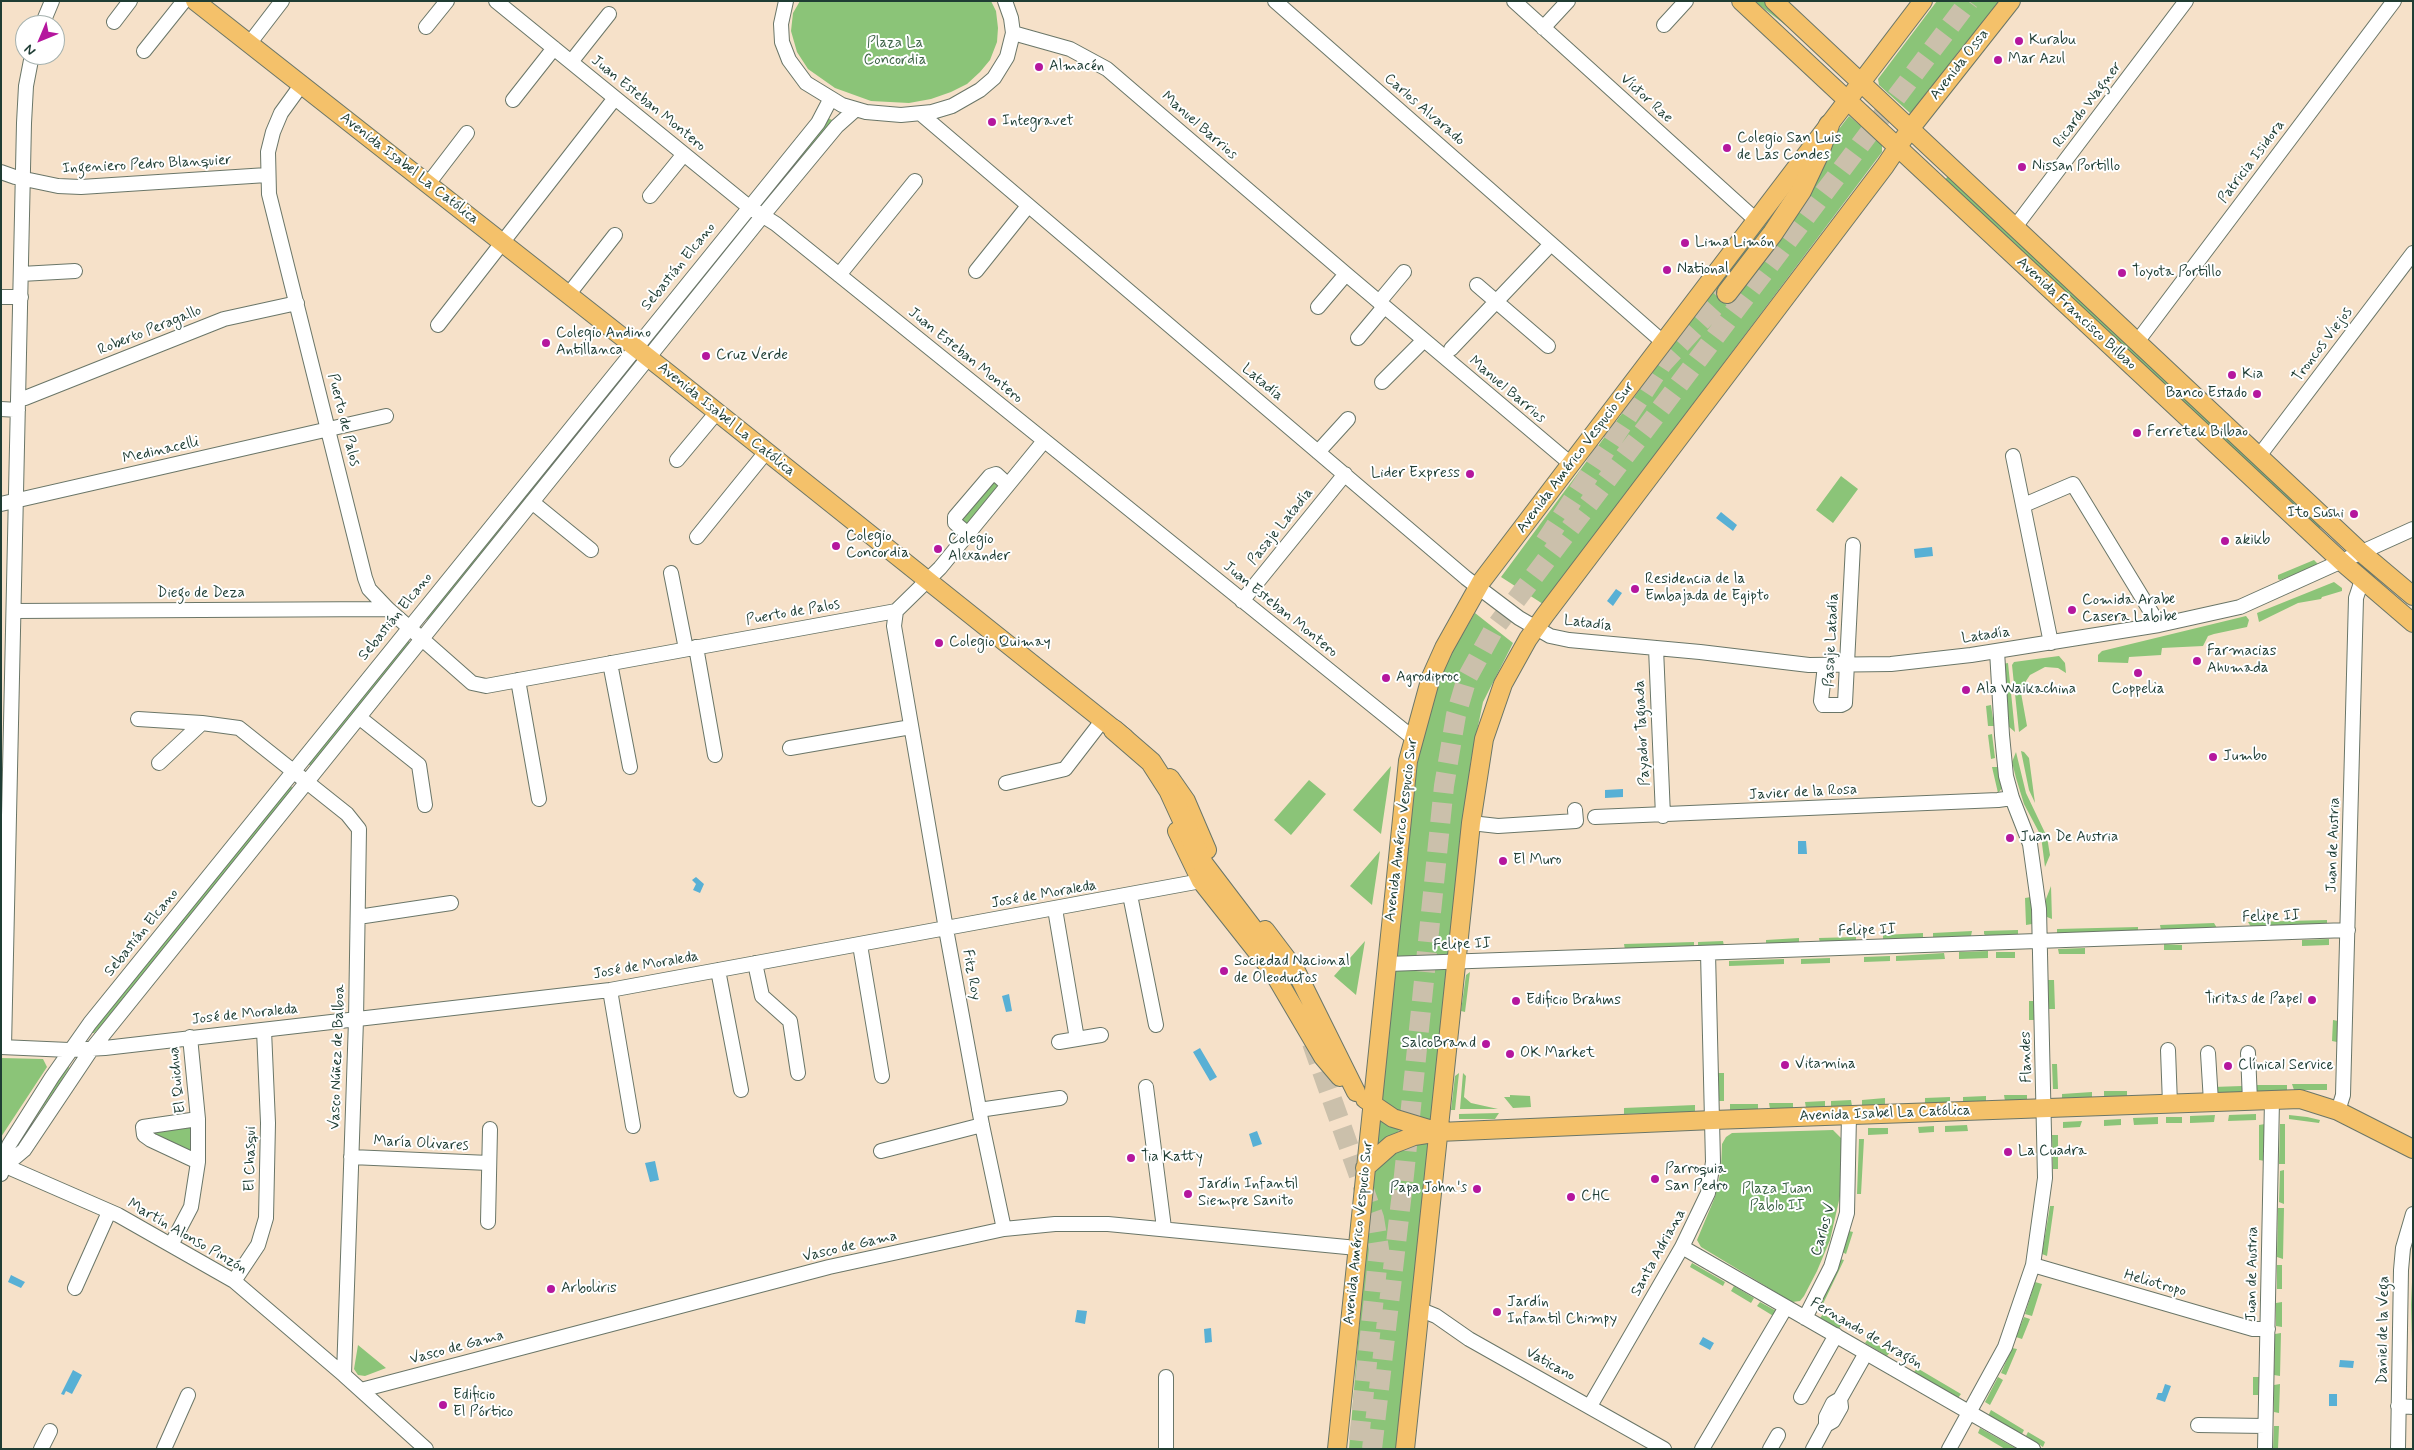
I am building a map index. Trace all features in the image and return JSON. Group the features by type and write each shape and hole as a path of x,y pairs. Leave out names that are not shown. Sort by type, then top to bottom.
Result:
{"highway":[{"path":"1726,293 1793,204 1818,155 1829,125"},
{"path":"1108,725 1151,762 1169,790 1203,864 1279,964"}],"main road":[{"name":"Avenida Isabel La Católica","path":"195,1 717,412 1108,725 1156,761 1186,801 1212,860 1296,971 1356,1092"},
{"name":"Avenida Francisco Bilbao","path":"1742,1 2342,562 2413,623"},
{"name":"Avenida Francisco Bilbao","path":"1774,1 2362,553 2413,596"},
{"path":"1860,82 1923,1"},
{"name":"Avenida Ossa","path":"1910,129 2011,1"},
{"name":"Avenida Américo Vespucio Sur","path":"1338,1449 1365,1168 1408,761 1413,738 1434,670 1478,587 1757,221 1860,82"},
{"path":"1406,1449 1455,962 1471,823 1484,739 1493,710 1507,676 1534,629 1910,129"},
{"path":"2364,581 2375,578 2396,582"},
{"name":"Avenida Isabel La Católica","path":"1108,725 1147,766 1156,781 1201,881 1278,979 1323,1057 1356,1092 1372,1105 1400,1121 1439,1132 1713,1120 2300,1100 2338,1111 2413,1149"},
{"path":"1365,1168 1380,1153 1402,1140 1439,1132"}],"street":[{"path":"46,15 52,1"},
{"path":"114,22 130,1"},
{"path":"144,51 184,1"},
{"path":"249,44 282,1"},
{"path":"426,27 447,1"},
{"name":"Juan Esteban Montero","path":"496,1 749,206 764,214 1413,738"},
{"path":"781,4 781,32 789,60 806,83 830,100 855,110 890,115 922,114 942,109 962,101 988,84 1004,64 1013,33 1009,8 1005,1"},
{"name":"Carlos Alvarado","path":"1276,1 1664,343"},
{"name":"Víctor Rae","path":"1514,1 1757,221"},
{"path":"1544,28 1568,1"},
{"path":"1664,25 1686,1"},
{"name":"Ricardo Wagner","path":"2015,227 2186,1"},
{"name":"Patricia Isidora","path":"2137,342 2394,1"},
{"path":"571,62 608,14"},
{"name":"Manuel Barrios","path":"1013,33 1065,47 1084,55 1107,69 1381,305 1571,464"},
{"path":"513,100 554,48"},
{"path":"3,1047 7,653 14,611 23,178 26,86 30,65"},
{"name":"Puerto de Palos","path":"302,84 282,113 273,132 268,152 268,194 365,578 369,589 388,609 472,682 486,686 896,611"},
{"path":"438,326 615,98"},
{"name":"Sebastián Elcano","path":"2,1168 24,1150 91,1050 515,524 749,206 818,123 830,100"},
{"name":"Sebastián Elcano","path":"2,1168 9,1145 69,1050 409,627 502,512 764,214 837,126 855,110"},
{"name":"Latadía","path":"922,114 1478,587 1534,629 1569,640 1809,665 1891,664 1997,651 2159,625 2240,607 2413,529"},
{"path":"428,184 466,133"},
{"path":"650,196 684,154"},
{"name":"Ingeniero Pedro Blanquier","path":"1,172 58,186 81,187 267,175"},
{"path":"839,275 915,181"},
{"path":"976,271 1028,206"},
{"path":"568,295 615,235"},
{"path":"1451,349 1551,244"},
{"name":"Troncos Viejos","path":"2259,456 2413,253"},
{"path":"21,274 75,272"},
{"path":"1358,338 1404,272"},
{"path":"1318,307 1346,274"},
{"path":"1476,285 1548,346"},
{"path":"1,297 20,297"},
{"name":"Roberto Peragallo","path":"1,409 18,404 25,398 224,319 297,303"},
{"path":"1382,382 1424,340"},
{"path":"678,460 717,412"},
{"name":"Medinacelli","path":"1,504 386,416"},
{"path":"1318,452 1348,419"},
{"path":"896,611 928,581 1044,441"},
{"path":"697,537 766,452"},
{"path":"2013,456 2051,643"},
{"path":"968,534 955,523 955,517 990,476 996,474 1008,484"},
{"name":"Pasaje Latadía","path":"1242,601 1345,474"},
{"path":"2024,505 2073,484 2159,625"},
{"path":"532,502 592,550"},
{"path":"502,512 515,524"},
{"name":"Pasaje Latadía","path":"1825,665 1821,701 1823,705 1841,705 1845,703 1845,665 1853,545"},
{"path":"671,573 691,648 715,755"},
{"name":"Juan de Austria","path":"2338,1111 2343,1094 2356,598 2364,581"},
{"name":"Diego de Deza","path":"14,611 388,609"},
{"name":"Fitz Roy","path":"896,611 894,626 946,929 979,1110 1004,1229"},
{"name":"Payador Taguada","path":"1656,648 1663,816"},
{"name":"Flandes","path":"1950,1449 2005,1347 2033,1265 2045,1178 2040,941 2034,862 2030,844 2012,798 2006,776 2002,742 1997,651"},
{"path":"610,663 630,767"},
{"path":"518,680 539,799"},
{"path":"360,718 418,765 425,805"},
{"name":"Vasco Núñez de Balboa","path":"138,719 202,723 239,728 347,814 359,829 356,1020 344,1375"},
{"path":"159,763 202,723"},
{"path":"1006,783 1065,769 1108,725"},
{"path":"790,748 911,727"},
{"name":"Javier de la Rosa","path":"1595,817 1663,816 2012,798"},
{"path":"1471,823 1498,826 1576,821 1575,810"},
{"name":"José de Moraleda","path":"3,1047 91,1050 190,1037 356,1020 610,990 1201,881"},
{"path":"1130,895 1156,1025"},
{"path":"358,916 451,903"},
{"path":"1054,909 1077,1039"},
{"name":"Felipe II","path":"1387,964 2348,930"},
{"path":"860,945 882,1076"},
{"name":"Santa Adriana","path":"1590,1406 1682,1247 1708,1193 1713,1162 1713,1120 1708,953"},
{"path":"755,963 762,996 790,1021 798,1073"},
{"path":"718,970 741,1090"},
{"path":"610,990 633,1126"},
{"name":"El Chasqui","path":"234,1281 258,1245 266,1218 268,1123 264,1030"},
{"path":"1059,1042 1101,1035"},
{"name":"El Quichua","path":"171,1245 192,1207 198,1162 198,1119 190,1037"},
{"path":"2168,1050 2170,1104"},
{"path":"2208,1053 2211,1102"},
{"path":"2248,1053 2250,1101"},
{"path":"1146,1088 1164,1228"},
{"path":"979,1110 1060,1098"},
{"name":"Juan de Austria","path":"2265,1449 2272,1100"},
{"name":"Carlos V","path":"1804,1318 1831,1267 1847,1213 1849,1197 1850,1115"},
{"name":"El Quichua","path":"198,1119 143,1128 144,1135 151,1140 198,1162"},
{"path":"881,1151 982,1125"},
{"name":"María Olivares","path":"488,1222 490,1128"},
{"name":"María Olivares","path":"351,1157 489,1163"},
{"name":"Martín Alonso Pinzón","path":"2,1168 110,1212 234,1281 344,1375 425,1449"},
{"path":"75,1288 110,1212"},
{"name":"Daniel de la Vega","path":"2398,1448 2400,1296 2403,1248 2413,1214"},
{"name":"Vasco de Gama","path":"361,1390 829,1267 1004,1229 1080,1223 1164,1228 1358,1248"},
{"name":"Fernando de Aragón","path":"1682,1247 2033,1449"},
{"name":"Heliotropo","path":"2033,1265 2253,1329 2268,1329"},
{"path":"1702,1449 1786,1307"},
{"name":"Vaticano","path":"1421,1310 1436,1316 1469,1339 1664,1449"},
{"path":"1801,1397 1836,1335"},
{"path":"1813,1449 1826,1425 1833,1421 1842,1407 1840,1399 1866,1353"},
{"path":"1166,1377 1166,1449"},
{"path":"164,1449 188,1395"},
{"path":"2398,1406 2413,1407"},
{"path":"2198,1425 2265,1426"},
{"path":"41,1449 50,1430"},
{"path":"1770,1449 1778,1435"}],"green space":[{"name":"Plaza La Concordia","path":"800,1 991,1 996,11 997,42 990,60 980,72 967,84 951,92 931,99 909,103 871,101 835,88 808,69 797,52 791,31 793,13"},
{"path":"1754,1 1764,1 1791,24 1800,36"},
{"path":"1937,1 2001,1 1959,51 1913,112 1910,113 1879,85 1878,79"},
{"path":"1849,116 1882,144 1882,152 1543,604 1501,577 1692,319"},
{"path":"828,118 832,120 831,123 770,197 767,197"},
{"path":"1948,176 2321,526 2319,529 1945,180"},
{"path":"746,220 748,225 657,338 653,337"},
{"path":"629,368 629,372 518,510 512,512"},
{"path":"1841,476 1858,489 1833,523 1816,510"},
{"path":"992,480 1001,488 969,526 960,519"},
{"path":"501,523 504,526 502,529 430,619 423,620"},
{"path":"2314,560 2319,565 2280,580 2278,579 2278,575"},
{"path":"2334,582 2342,588 2342,591 2322,597 2321,599 2298,603 2259,622 2257,613"},
{"path":"1475,613 1513,643 1483,702 1471,760 1397,1449 1349,1449 1371,1186 1418,755 1431,703 1448,659"},
{"path":"2246,616 2249,620 2247,627 2208,636 2203,646 2162,648 2161,655 2129,657 2128,663 2098,662 2098,655 2102,651"},
{"path":"408,640 410,644 314,762 311,765 306,765"},
{"path":"2059,656 2065,663 2066,673 2058,668 2045,667 2030,675 2026,681 2021,693 2027,726 2019,732 2012,665 2014,662"},
{"path":"2008,663 2015,732 2008,726 2002,664"},
{"path":"1991,705 1994,726 1988,726 1986,706"},
{"path":"1992,734 1995,758 1991,759 1988,735"},
{"path":"2021,751 2029,758 2035,803 2029,790"},
{"path":"2016,752 2026,793 2047,837 2050,855 2045,867 2041,836 2024,804 2016,778 2012,762"},
{"path":"1391,766 1381,834 1353,810"},
{"path":"1992,767 1998,767 2003,787 1998,793"},
{"path":"1309,780 1326,794 1291,835 1274,820"},
{"path":"290,785 293,789 99,1028 94,1033 90,1033"},
{"path":"1380,851 1372,905 1350,886"},
{"path":"2051,886 2052,919 2047,917 2046,912 2046,899"},
{"path":"2031,897 2032,924 2026,925 2025,898"},
{"path":"2327,920 2327,924 2251,927 2248,922"},
{"path":"2214,923 2217,928 2161,930 2160,925"},
{"path":"2138,927 2138,931 2057,934 2057,929"},
{"path":"2018,930 2018,935 1986,936 1984,934 1984,931"},
{"path":"1972,931 1971,936 1933,938 1933,933"},
{"path":"1923,933 1923,938 1883,940 1883,935"},
{"path":"1856,937 1856,942 1820,943 1819,938"},
{"path":"1799,938 1799,943 1766,945 1766,940"},
{"path":"2329,939 2329,945 2302,946 2302,940"},
{"path":"1365,941 1356,995 1334,976"},
{"path":"1723,941 1724,946 1698,947 1698,942"},
{"path":"1694,942 1694,947 1625,950 1624,944"},
{"path":"2164,944 2182,945 2182,950 2164,950"},
{"path":"2085,948 2085,954 2059,954 2058,949"},
{"path":"1988,951 1988,958 1959,959 1959,952"},
{"path":"1996,952 2015,952 2015,958 1996,958"},
{"path":"1944,953 1945,959 1896,961 1896,956"},
{"path":"1890,956 1890,961 1864,962 1864,957"},
{"path":"1830,958 1830,963 1801,964 1801,959"},
{"path":"1784,959 1784,964 1729,966 1729,961"},
{"path":"1470,972 1465,1012 1461,1011 1466,975"},
{"path":"2048,980 2054,980 2055,1009 2049,1009"},
{"path":"2029,1001 2034,1001 2034,1020 2029,1020"},
{"path":"2333,1020 2338,1021 2337,1042 2332,1041"},
{"path":"1,1058 43,1059 47,1067 1,1137"},
{"path":"68,1064 69,1068 59,1084 17,1145 14,1146"},
{"path":"2052,1064 2057,1064 2058,1089 2053,1089"},
{"path":"1459,1073 1455,1110 1451,1110 1455,1076"},
{"path":"1463,1073 1466,1076 1464,1097 1471,1103 1498,1109 1460,1109"},
{"path":"1718,1073 1724,1073 1724,1101 1718,1101"},
{"path":"2292,1084 2327,1084 2327,1090 2294,1090"},
{"path":"2254,1085 2287,1085 2287,1090 2255,1092"},
{"path":"2242,1086 2242,1093 2215,1093 2213,1087"},
{"path":"2104,1091 2127,1091 2127,1096 2104,1097"},
{"path":"2092,1092 2092,1098 2062,1100 2062,1094"},
{"path":"1510,1095 1530,1096 1531,1107 1513,1108 1504,1097 1510,1097"},
{"path":"2004,1095 2027,1095 2027,1101 2005,1101"},
{"path":"1986,1096 1986,1102 1963,1103 1963,1097"},
{"path":"1950,1097 1950,1103 1925,1104 1925,1098"},
{"path":"1885,1098 1885,1105 1862,1106 1862,1100"},
{"path":"1851,1100 1852,1106 1831,1107 1831,1101"},
{"path":"1825,1101 1825,1107 1806,1108 1805,1102"},
{"path":"1769,1103 1793,1103 1793,1108 1770,1109"},
{"path":"1730,1104 1758,1104 1758,1110 1730,1110"},
{"path":"1695,1105 1695,1112 1624,1114 1624,1108"},
{"path":"1499,1113 1495,1119 1459,1119 1459,1114"},
{"path":"2256,1114 2256,1120 2228,1121 2229,1115"},
{"path":"2215,1115 2214,1122 2190,1123 2190,1116"},
{"path":"2289,1115 2320,1120 2319,1123 2289,1119"},
{"path":"2158,1117 2158,1124 2134,1125 2133,1118"},
{"path":"2166,1117 2182,1117 2182,1123 2166,1123"},
{"path":"2121,1119 2121,1125 2104,1126 2104,1120"},
{"path":"2082,1121 2080,1127 2063,1128 2063,1122"},
{"path":"195,1123 195,1157 147,1134"},
{"path":"2265,1124 2265,1161 2259,1160 2259,1125"},
{"path":"2280,1124 2285,1124 2285,1164 2279,1164"},
{"path":"1967,1125 1968,1131 1945,1132 1945,1126"},
{"path":"1934,1126 1934,1132 1919,1133 1918,1127"},
{"path":"1868,1128 1888,1128 1888,1134 1868,1135"},
{"name":"Plaza Juan Pablo II","path":"1833,1130 1843,1140 1840,1196 1830,1240 1804,1296 1800,1301 1792,1302 1701,1247 1697,1240 1715,1197 1721,1170 1722,1144 1726,1137 1732,1133"},
{"path":"2052,1135 2058,1135 2058,1169 2053,1169"},
{"path":"1859,1139 1864,1139 1861,1194 1857,1194"},
{"path":"2284,1170 2284,1204 2279,1202 2280,1171"},
{"path":"2050,1206 2054,1206 2047,1256 2042,1254"},
{"path":"2278,1208 2284,1208 2283,1259 2277,1257"},
{"path":"1849,1231 1853,1232 1846,1254 1842,1252"},
{"path":"1840,1259 1844,1260 1821,1308 1817,1306"},
{"path":"2413,1259 2413,1388 2411,1305"},
{"path":"1692,1263 1725,1282 1723,1286 1690,1267"},
{"path":"2277,1265 2282,1265 2282,1289 2277,1289"},
{"path":"2035,1282 2042,1284 2032,1316 2025,1314"},
{"path":"1734,1286 1754,1298 1751,1303 1731,1291"},
{"path":"1760,1302 1778,1312 1775,1317 1757,1306"},
{"path":"2282,1302 2282,1327 2276,1326 2276,1303"},
{"path":"1823,1314 1841,1325 1839,1329 1820,1318"},
{"path":"2024,1317 2030,1319 2022,1339 2016,1337"},
{"path":"2281,1333 2280,1376 2274,1375 2275,1334"},
{"path":"1868,1339 1890,1352 1887,1356 1865,1343"},
{"path":"358,1345 386,1368 365,1376 358,1375 354,1369"},
{"path":"2012,1348 2017,1349 2006,1375 2001,1373"},
{"path":"1917,1368 1961,1394 1958,1398 1914,1372"},
{"path":"1998,1377 2003,1380 1990,1405 1985,1402"},
{"path":"2253,1377 2259,1377 2258,1395 2253,1395"},
{"path":"2280,1384 2279,1413 2274,1412 2274,1385"},
{"path":"1991,1410 2024,1430 2022,1434 1988,1416"},
{"path":"2274,1426 2279,1426 2278,1449 2273,1449"},
{"path":"1980,1428 2017,1449 2005,1449 1978,1433"},
{"path":"2028,1432 2045,1442 2043,1447 2026,1436"}],"water":[{"path":"1721,512 1737,525 1733,531 1716,518"},
{"path":"1932,547 1933,556 1915,558 1914,549"},
{"path":"1616,589 1622,593 1613,606 1607,601"},
{"path":"1623,789 1623,797 1605,798 1605,790"},
{"path":"1798,841 1806,841 1807,854 1798,854"},
{"path":"696,877 704,884 700,893 693,890 696,884 692,880"},
{"path":"1009,994 1012,1011 1006,1012 1002,996"},
{"path":"1200,1048 1217,1077 1210,1081 1193,1052"},
{"path":"1257,1131 1262,1144 1253,1147 1249,1134"},
{"path":"655,1161 659,1180 650,1182 645,1163"},
{"path":"11,1275 25,1282 21,1288 8,1282"},
{"path":"1077,1310 1087,1311 1085,1324 1075,1322"},
{"path":"1211,1328 1212,1342 1205,1343 1204,1329"},
{"path":"1703,1337 1714,1343 1710,1350 1699,1344"},
{"path":"2340,1360 2354,1361 2353,1368 2339,1367"},
{"path":"73,1370 82,1375 72,1394 66,1391 64,1395 61,1394"},
{"path":"2165,1384 2171,1386 2165,1402 2156,1399 2158,1393 2162,1393"},
{"path":"2329,1394 2337,1394 2337,1406 2329,1406"}],"tunnel":[{"path":"1372,1449 1404,1175 1444,786 1456,715 1467,678 1494,629 1969,1"},
{"path":"1545,542 1662,364 1727,293"},
{"path":"1279,964 1290,980 1301,1013"},
{"path":"1312,1043 1374,1218 1379,1249 1358,1449"}],"place":[{"name":"Kurabu","path":"2019,41"},
{"name":"Mar Azul","path":"1998,60"},
{"name":"Almacén","path":"1039,67"},
{"name":"Integravet","path":"992,122"},
{"name":"Colegio San Luis de Las Condes","path":"1727,148"},
{"name":"Nissan Portillo","path":"2022,167"},
{"name":"Lima Limón","path":"1685,243"},
{"name":"National","path":"1667,270"},
{"name":"Toyota Portillo","path":"2122,273"},
{"name":"Colegio Andino Antillanca","path":"546,343"},
{"name":"Cruz Verde","path":"706,356"},
{"name":"Kia","path":"2232,375"},
{"name":"Banco Estado","path":"2257,394"},
{"name":"Ferretek Bilbao","path":"2137,433"},
{"name":"Lider Express","path":"1470,474"},
{"name":"Ito Sushi","path":"2354,514"},
{"name":"akikb","path":"2225,541"},
{"name":"Colegio Concordia","path":"836,546"},
{"name":"Colegio Alexander","path":"938,549"},
{"name":"Residencia de la Embajada de Egipto","path":"1635,589"},
{"name":"Comida Arabe Casera Labibe","path":"2072,610"},
{"name":"Colegio Quimay","path":"939,643"},
{"name":"Farmacias Ahumada","path":"2197,661"},
{"name":"Coppelia","path":"2138,673"},
{"name":"Agrodiproc","path":"1386,678"},
{"name":"Ala Waikachina","path":"1966,690"},
{"name":"Jumbo","path":"2213,757"},
{"name":"Juan De Austria","path":"2010,838"},
{"name":"El Muro","path":"1503,861"},
{"name":"Sociedad Nacional de Oleoductos","path":"1224,971"},
{"name":"Tiritas de Papel","path":"2312,1000"},
{"name":"Edificio Brahms","path":"1516,1001"},
{"name":"SalcoBrand","path":"1486,1044"},
{"name":"OK Market","path":"1510,1054"},
{"name":"Vitamina","path":"1785,1065"},
{"name":"Clínical Service","path":"2228,1066"},
{"name":"La Cuadra","path":"2008,1152"},
{"name":"Tia Katty","path":"1131,1158"},
{"name":"Parroquia San Pedro","path":"1655,1179"},
{"name":"Papa John's","path":"1477,1189"},
{"name":"Jardín Infantil Siempre Sanito","path":"1188,1194"},
{"name":"CHC","path":"1571,1197"},
{"name":"Arboliris","path":"551,1289"},
{"name":"Jardín Infantil Chimpy","path":"1497,1312"},
{"name":"Edificio El Pórtico","path":"443,1405"}]}
